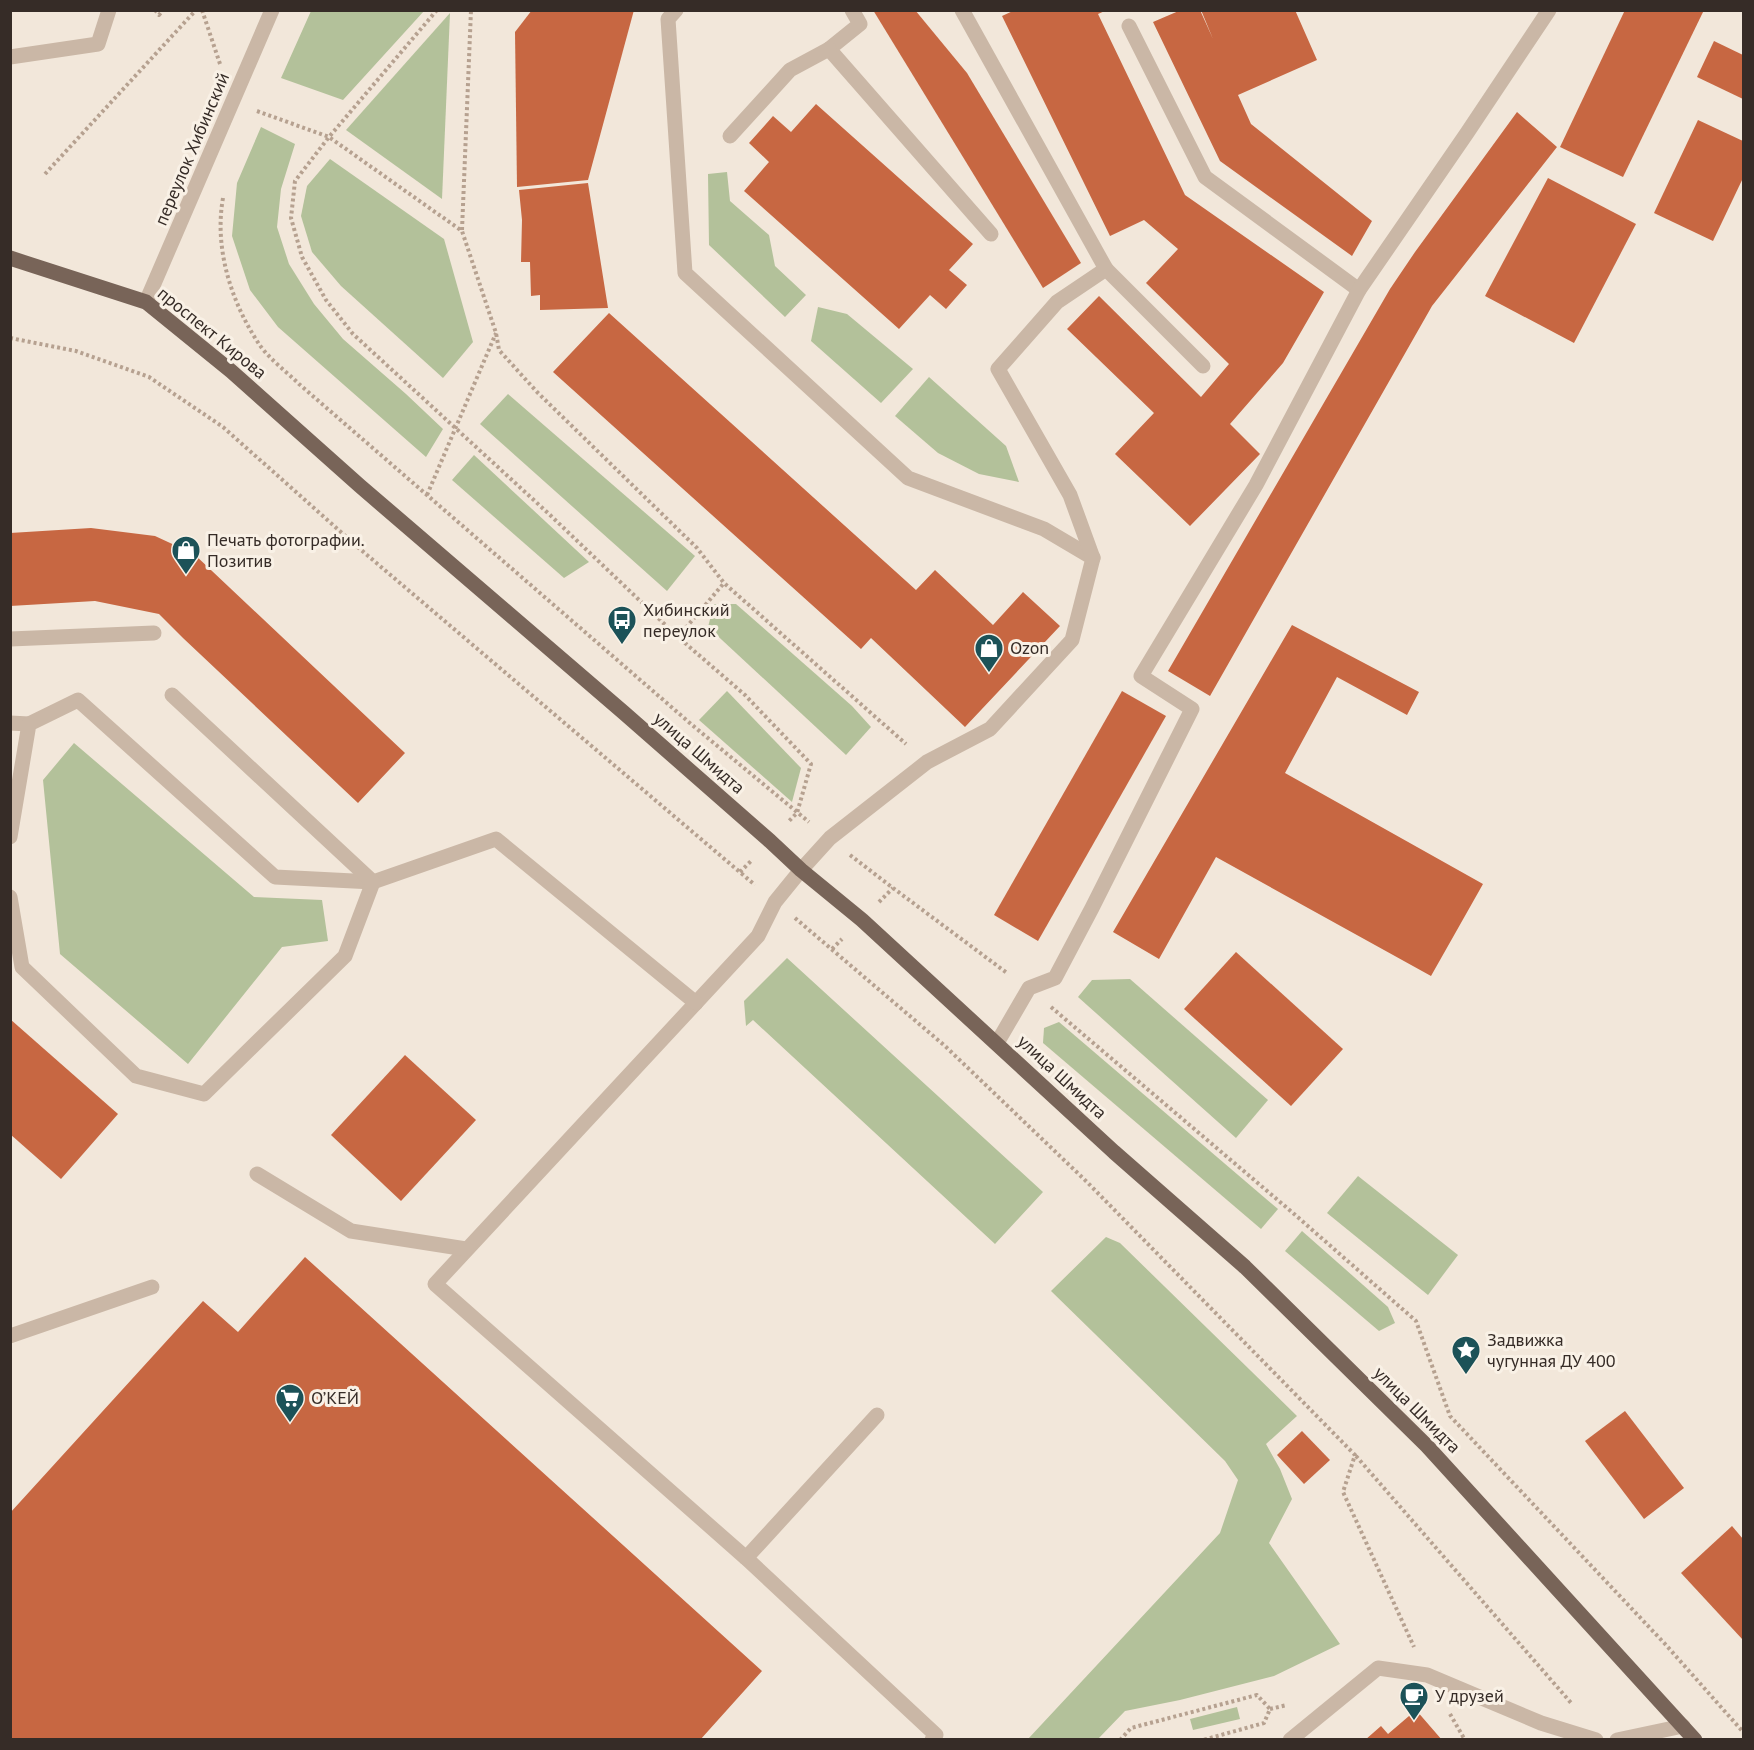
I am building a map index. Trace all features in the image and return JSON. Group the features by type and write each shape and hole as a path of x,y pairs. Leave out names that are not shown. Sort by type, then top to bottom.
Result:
{"main road":[{"name":"проспект Кирова","path":"10,258 146,302 231,371 360,486"},
{"name":"улица Шмидта","path":"360,486 623,711 801,870 862,920 1114,1152 1245,1267 1427,1446 1695,1740"}],"street":[{"path":"10,57 98,44 109,10"},
{"name":"переулок Хибинский","path":"146,302 272,10"},
{"path":"676,10 668,18 685,273 908,478 1044,529 1093,558"},
{"path":"730,136 790,70 829,49 860,24 852,10"},
{"path":"962,10 1106,269 1203,366"},
{"path":"997,1043 1029,988 1055,978 1192,709 1141,676 1256,484 1359,290 1549,10"},
{"path":"1129,26 1205,177 1359,290"},
{"path":"829,49 992,234"},
{"path":"932,1740 936,1735 746,1558 435,1284 758,936 775,902 830,838 927,762 990,729 1072,640 1093,558 1070,495 998,369 1057,302 1106,269"},
{"path":"10,639 154,633"},
{"path":"172,695 374,882"},
{"path":"10,723 29,724 78,700 275,877 374,882 496,839 696,1003"},
{"path":"10,837 29,724"},
{"path":"10,897 22,967 136,1076 204,1094 345,956 374,882"},
{"path":"257,1174 351,1231 466,1249"},
{"path":"10,1336 152,1287"},
{"path":"746,1558 877,1415"},
{"path":"1290,1740 1378,1668 1427,1675 1541,1723 1596,1740"},
{"path":"1617,1740 1683,1726"}],"path":[{"path":"155,10 159,15 163,10"},
{"path":"45,174 196,10"},
{"path":"202,10 222,72"},
{"path":"223,194 219,216 224,266 237,306 261,346 299,384 797,813 811,764 745,695 678,638 549,514 352,334 326,300 302,257 291,218 295,181 437,10"},
{"path":"471,10 462,231 499,350 522,376 697,548 724,583 927,762"},
{"path":"261,100 255,111 329,138 462,231"},
{"path":"427,495 495,333"},
{"path":"10,338 76,351 149,377 223,427 360,549 740,873"},
{"path":"678,638 724,583"},
{"path":"893,888 1029,988 1416,1321 1450,1416 1666,1645 1743,1733"},
{"path":"832,950 945,1046 1079,1174 1356,1455 1572,1704"},
{"path":"1356,1455 1343,1492 1427,1675 1465,1740"},
{"path":"1120,1740 1131,1728 1257,1695 1270,1709 1264,1723 1203,1740"}],"green space":[{"path":"311,10 424,11 343,100 281,78"},
{"path":"450,13 442,199 346,130"},
{"path":"261,127 295,144 281,189 277,227 289,264 314,304 343,339 443,429 426,457 278,327 250,290 232,236 237,183"},
{"path":"330,159 444,239 473,342 443,378 341,286 312,252 301,216 307,186"},
{"path":"727,172 730,201 769,235 775,266 806,295 785,317 709,245 708,174"},
{"path":"818,307 847,314 913,369 881,403 811,341"},
{"path":"929,377 1006,446 1019,482 979,474 938,453 895,416"},
{"path":"508,394 695,556 667,591 480,424"},
{"path":"474,455 589,562 564,578 452,480"},
{"path":"714,604 736,604 852,706 871,727 846,755 708,627"},
{"path":"727,691 801,768 792,802 699,720"},
{"path":"74,743 254,897 322,900 328,941 282,947 188,1064 60,954 43,780"},
{"path":"787,958 1043,1192 995,1244 753,1020 746,1026 744,1001"},
{"path":"1130,979 1268,1100 1236,1138 1078,997 1092,980"},
{"path":"1059,1022 1278,1209 1261,1229 1043,1043 1044,1028"},
{"path":"1358,1176 1458,1255 1428,1295 1327,1213"},
{"path":"1302,1231 1388,1307 1395,1323 1379,1331 1285,1251"},
{"path":"1106,1237 1120,1243 1297,1416 1266,1444 1280,1469 1292,1499 1269,1543 1340,1644 1274,1676 1180,1700 1125,1711 1098,1739 1028,1739 1220,1533 1238,1480 1225,1461 1051,1291"},
{"path":"1237,1707 1240,1719 1193,1730 1190,1719"}],"building":[{"path":"532,10 634,10 588,180 517,187 515,32"},
{"path":"873,10 915,10 967,73 1081,263 1043,288"},
{"path":"1015,10 1107,10 1098,14 1185,195 1324,292 1283,363 1230,424 1260,454 1190,526 1115,454 1154,413 1067,329 1099,296 1201,397 1229,364 1146,283 1178,249 1144,220 1110,236 1002,16"},
{"path":"1181,10 1200,10 1213,39 1201,10 1295,10 1317,60 1238,95 1251,124 1372,221 1352,256 1220,161 1153,22"},
{"path":"1625,10 1704,10 1623,177 1560,147"},
{"path":"1714,41 1743,55 1743,99 1697,77"},
{"path":"816,104 973,244 949,270 967,285 946,309 930,295 899,329 744,191 769,162 749,143 773,116 791,132"},
{"path":"1517,112 1557,147 1432,306 1210,696 1168,671 1390,289"},
{"path":"1698,120 1743,141 1743,178 1713,241 1654,213"},
{"path":"1548,178 1636,224 1574,343 1485,296"},
{"path":"588,183 608,308 540,310 540,295 531,296 530,262 521,262 522,220 519,190"},
{"path":"609,313 916,590 935,570 993,625 1023,592 1060,626 965,727 871,638 861,649 553,372"},
{"path":"91,528 155,536 194,554 405,753 358,803 159,614 95,601 10,606 10,533"},
{"path":"1292,625 1419,692 1407,715 1337,677 1285,773 1483,884 1431,976 1216,857 1159,959 1113,932"},
{"path":"1122,691 1166,716 1038,941 994,915"},
{"path":"1236,952 1343,1049 1291,1106 1184,1009"},
{"path":"10,1019 118,1114 61,1179 10,1134"},
{"path":"405,1055 476,1120 401,1201 331,1135"},
{"name":"О’КЕЙ","path":"305,1257 762,1671 700,1740 10,1740 10,1513 203,1301 238,1332"},
{"path":"1625,1411 1684,1488 1644,1519 1585,1441"},
{"path":"1302,1431 1330,1460 1304,1484 1277,1455"},
{"path":"1732,1526 1743,1539 1743,1640 1681,1573"},
{"name":"У друзей","path":"1416,1710 1442,1740 1365,1740 1381,1726 1388,1734"}],"place":[{"name":"Печать фотографии. Позитив","path":"186,576"},
{"name":"Хибинский переулок","path":"622,646"},
{"name":"Ozon","path":"989,674"},
{"name":"Задвижка чугунная ДУ 400","path":"1466,1376"},
{"name":"О’КЕЙ","path":"290,1424"},
{"name":"У друзей","path":"1414,1722"}]}
